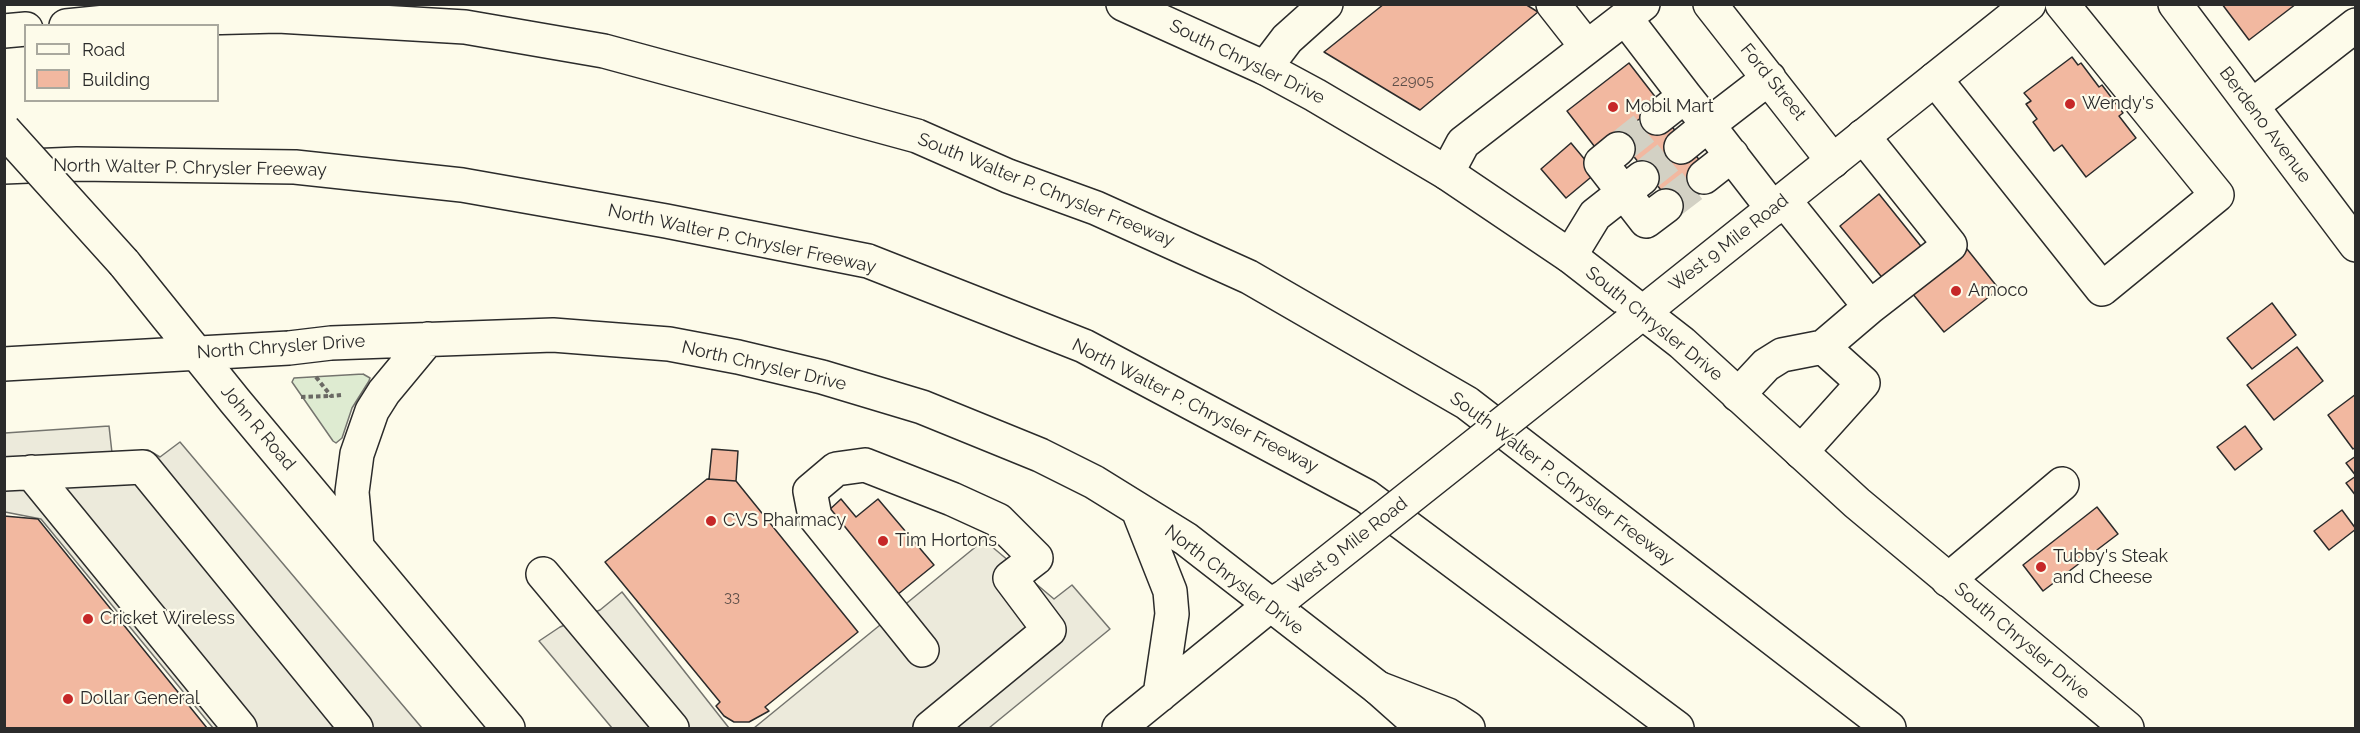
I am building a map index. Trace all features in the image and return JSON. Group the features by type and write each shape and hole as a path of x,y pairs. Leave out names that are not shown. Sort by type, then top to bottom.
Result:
{"main road":[{"name":"South Chrysler Drive","path":"1123,4 1265,68 1448,173 1570,256 1634,318 1738,395 1948,580 2127,729"},
{"path":"1265,68 1287,39 1326,4"},
{"path":"1553,4 1586,46"},
{"name":"Ford Street","path":"1710,4 1833,161"},
{"name":"West 9 Mile Road","path":"1119,729 2029,4"},
{"path":"1935,79 2102,289 2217,195 2062,4"},
{"name":"Berdeno Avenue","path":"2175,4 2355,245"},
{"path":"1448,173 1464,143 1586,46 1634,12 1685,96 1708,125 1732,155 1779,204 1870,307"},
{"name":"South Walter P. Chrysler Freeway","path":"86,24 126,20 278,16 465,27 604,51 917,136 1008,176 1096,208 1249,277 1467,403 1889,729"},
{"path":"2252,106 2355,25"},
{"path":"4,32 24,29"},
{"path":"1681,147 1769,78"},
{"path":"1657,118 1685,96"},
{"name":"John R Road","path":"4,130 124,263 508,729"},
{"path":"1738,395 1766,365 1782,354 1823,347 1950,245 1863,136"},
{"path":"1618,149 1601,163 1633,185 1646,221 1666,206"},
{"path":"1704,177 1732,155"},
{"name":"North Walter P. Chrysler Freeway","path":"4,167 78,164 295,167 450,184 666,221 868,261 1083,346 1366,496 1677,729"},
{"path":"1570,256 1595,215 1633,185"},
{"name":"North Chrysler Drive","path":"4,364 428,339 553,335 621,339 738,357 822,377 922,407 1040,455 1094,482 1279,600 1423,729"},
{"path":"357,546 352,492 357,454 372,411 384,392 428,339"},
{"path":"1801,452 1863,383 1823,347"},
{"path":"922,650 815,517 810,491 836,469 865,465 961,503 998,520 1036,558 1010,578 1049,630 930,729"},
{"path":"18,473 143,467 356,729"},
{"path":"18,473 240,729"},
{"path":"1948,580 2062,484"},
{"path":"1138,510 1170,591 1172,614 1160,695"},
{"path":"543,574 672,729"},
{"path":"1378,688 1448,716 1468,729"}],"path":[{"path":"316,377 331,396"},
{"path":"301,397 350,394"}],"green space":[{"path":"363,374 370,378 369,381 352,408 342,438 336,443 292,382 294,378"}],"shaded area":[{"path":"109,426 112,453 148,450 160,457 180,442 422,728 213,728 41,519 5,512 5,433"},
{"path":"984,540 1054,599 1072,585 1110,629 989,728 754,728"},
{"path":"622,592 729,728 612,728 539,641 560,627 600,610"}],"building":[{"path":"1384,4 1525,4 1538,12 1420,110 1324,52"},
{"path":"2222,4 2296,4 2249,40"},
{"path":"2072,57 2078,65 2081,63 2099,87 2102,85 2123,113 2119,116 2136,138 2086,177 2062,145 2054,151 2033,122 2037,119 2026,104 2031,101 2024,93"},
{"name":"Mobil Mart","path":"1629,63 1660,103 1598,151 1567,111"},
{"path":"1659,111 1716,180 1678,211 1622,142"},
{"path":"1571,143 1596,173 1566,198 1541,169"},
{"path":"1879,194 1928,255 1889,286 1840,226"},
{"name":"Amoco","path":"1967,249 1999,289 1944,332 1912,293"},
{"path":"2272,303 2296,335 2252,369 2227,338"},
{"path":"2297,347 2323,381 2274,420 2247,385"},
{"path":"2356,394 2356,447 2353,449 2328,415"},
{"path":"2245,426 2262,449 2235,470 2217,447"},
{"path":"712,449 738,451 736,481 709,479"},
{"path":"2356,456 2356,476 2346,463"},
{"path":"2356,476 2356,496 2346,483"},
{"name":"CVS Pharmacy","path":"707,479 736,481 858,632 765,707 769,711 749,722 734,722 724,716 716,706 720,702 605,562"},
{"name":"Tim Hortons","path":"841,499 856,517 878,499 934,565 897,595 827,512"},
{"path":"2097,507 2118,534 2043,591 2023,565"},
{"path":"2342,510 2356,529 2329,550 2314,531"},
{"path":"4,516 38,519 207,728 4,728"}],"tunnel":[{"path":"1618,149 1657,118"},
{"path":"1642,178 1681,147"},
{"path":"1666,206 1704,177"}],"place":[{"name":"Wendy's","path":"2070,104"},
{"name":"Mobil Mart","path":"1613,107"},
{"name":"Amoco","path":"1956,291"},
{"name":"CVS Pharmacy","path":"711,521"},
{"name":"Tim Hortons","path":"883,541"},
{"name":"Tubby's Steak and Cheese","path":"2041,567"},
{"name":"Cricket Wireless","path":"88,619"},
{"name":"Dollar General","path":"68,699"}]}
